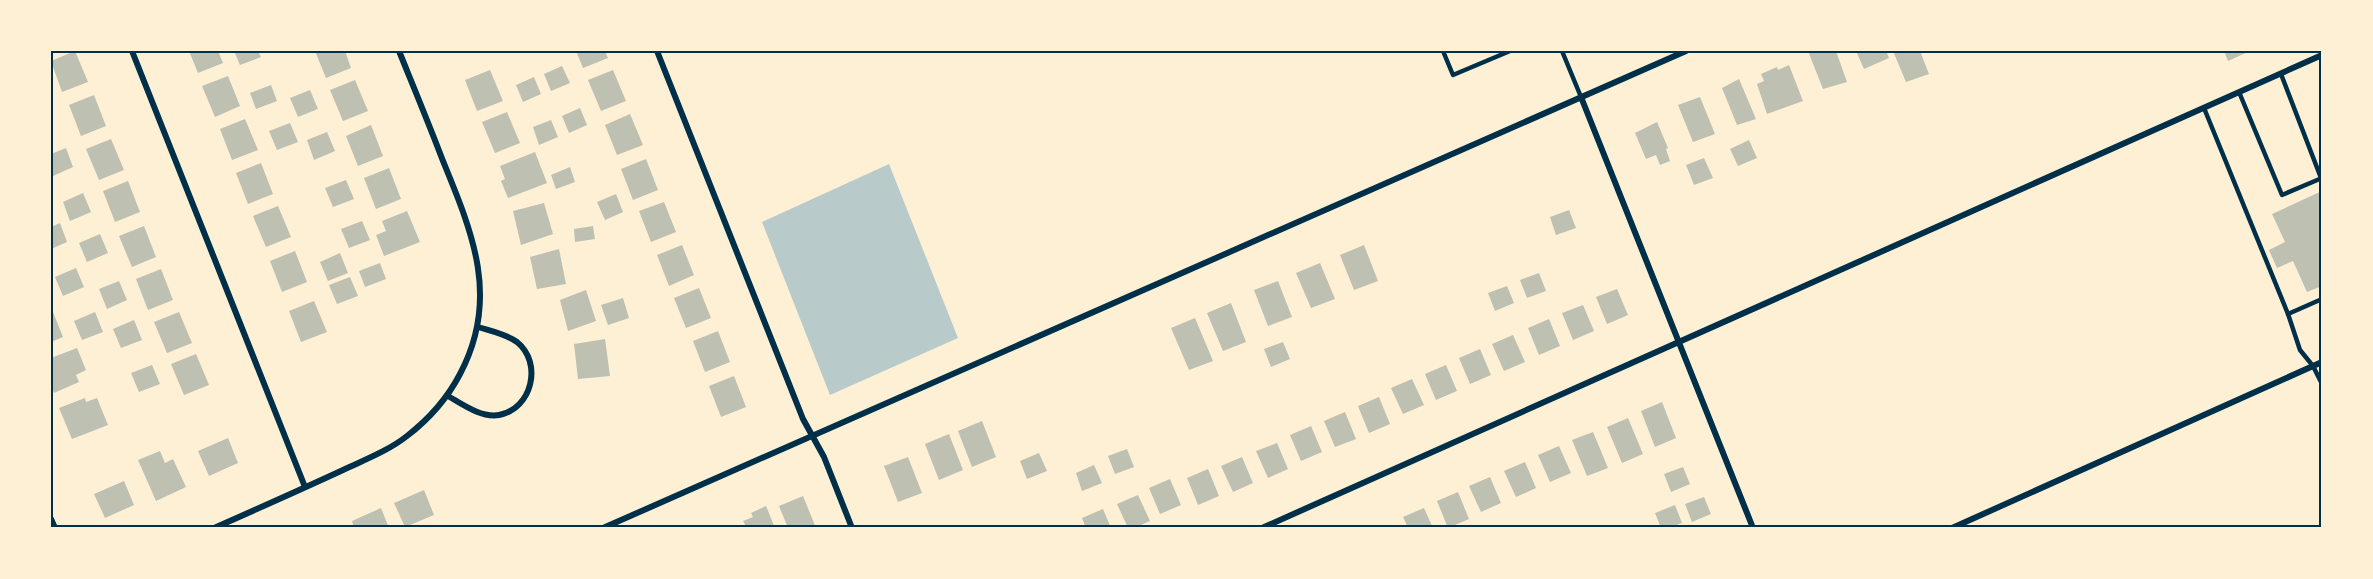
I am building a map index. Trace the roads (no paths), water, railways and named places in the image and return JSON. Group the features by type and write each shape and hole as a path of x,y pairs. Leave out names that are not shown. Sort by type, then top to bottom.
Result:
{"street":[{"path":"132,51 305,488"},
{"path":"214,528 369,458 407,436 433,413 447,396 470,356 478,327 481,282 477,258 467,220 399,51"},
{"path":"657,51 798,408 824,457 852,528"},
{"path":"603,528 1686,51"},
{"path":"1262,528 2322,55"},
{"path":"1581,97 1753,528"},
{"path":"447,396 486,415 498,415 519,404 530,388 532,376 530,363 518,343 508,337 478,327"},
{"path":"1952,528 2322,362"},
{"path":"51,519 55,528"}],"lane":[{"path":"1443,51 1453,75 1510,51"},
{"path":"1562,51 1581,97"},
{"path":"2240,92 2282,195 2322,178 2281,74"},
{"path":"2204,108 2288,314 2300,350 2313,366 2322,384"},
{"path":"2288,314 2322,299"}]}
